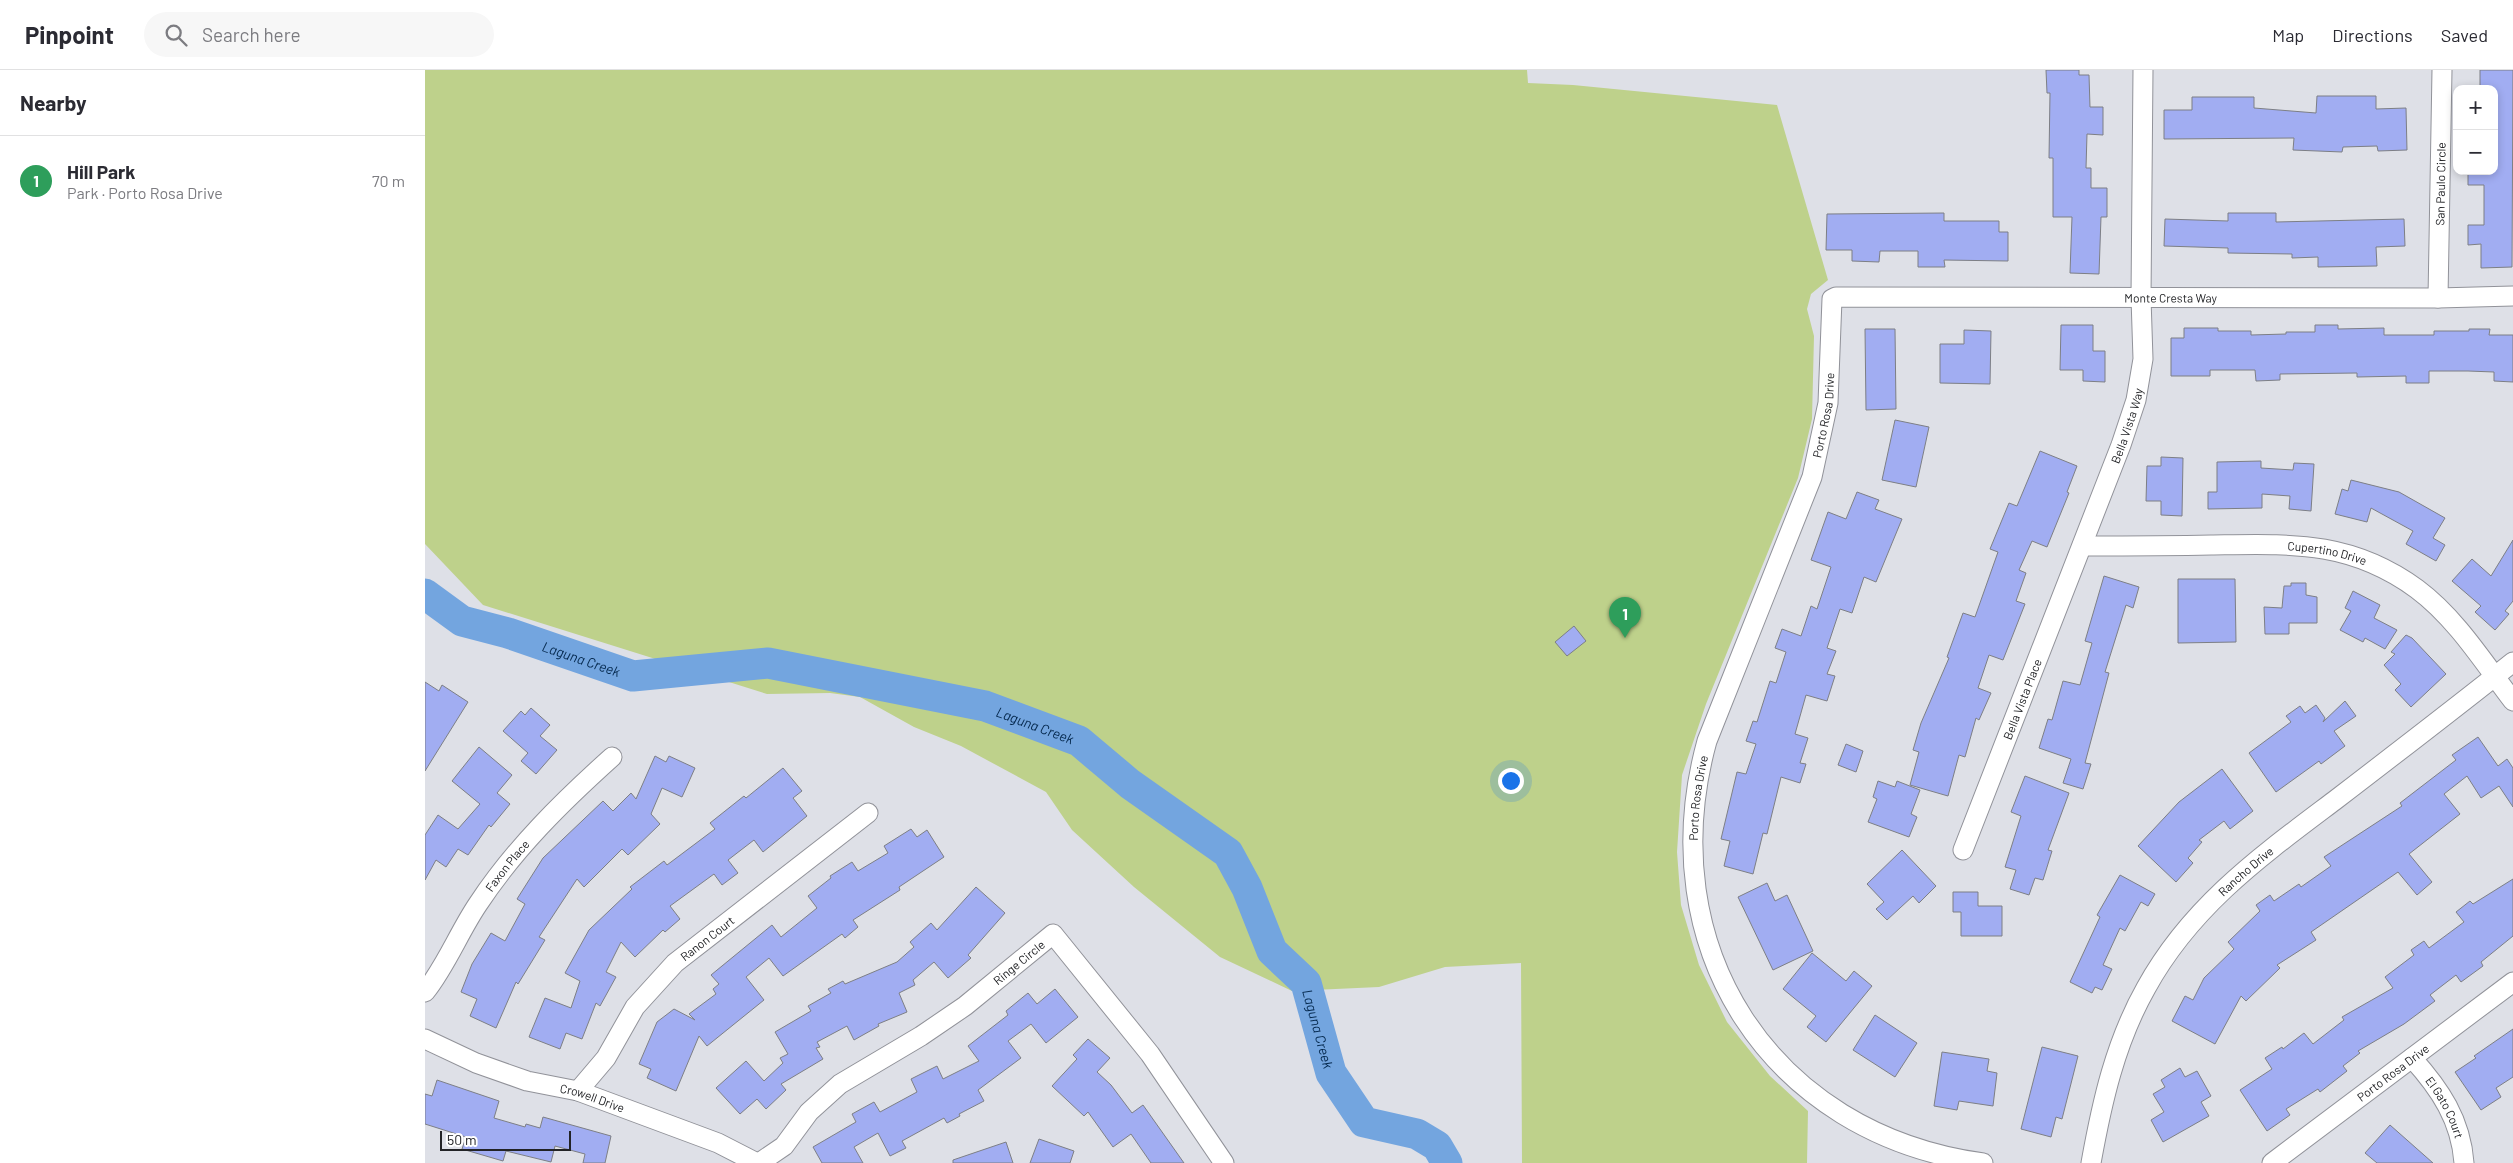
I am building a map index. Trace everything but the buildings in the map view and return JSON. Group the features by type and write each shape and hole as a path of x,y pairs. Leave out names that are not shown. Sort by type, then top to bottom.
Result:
{"street":[{"path":"2141,298 2143,70"},
{"name":"San Paulo Circle","path":"2439,298 2442,70"},
{"name":"Monte Cresta Way","path":"1832,299 1836,297 2439,298 2513,296"},
{"name":"Bella Vista Way","path":"2082,546 2121,445 2136,400 2143,359 2141,298"},
{"name":"Porto Rosa Drive","path":"1832,299 1828,403 1812,477 1707,741 1701,763 1692,830 1696,898 1707,941 1728,990 1760,1041 1790,1074 1831,1108 1884,1137 1948,1158 1983,1163"},
{"name":"Cupertino Drive","path":"2082,546 2291,544 2349,554 2384,569 2417,590 2446,616 2513,701"},
{"name":"Bella Vista Place","path":"1963,850 2082,546"},
{"name":"Rancho Drive","path":"2091,1163 2105,1089 2125,1030 2146,986 2198,914 2246,868 2513,662"},
{"name":"Faxon Place","path":"425,992 479,903 506,865 568,796 612,758"},
{"name":"Ranon Court","path":"578,1091 606,1058 635,1007 675,964 868,813"},
{"name":"Ringe Circle","path":"758,1163 784,1146 809,1112 835,1088 921,1036 965,1006 1053,934 1150,1054 1224,1163"},
{"name":"Porto Rosa Drive","path":"2272,1163 2513,982"},
{"name":"Crowell Drive","path":"425,1038 476,1062 527,1081 578,1091 718,1143 758,1163"},
{"name":"El Gato Court","path":"2412,1058 2445,1098 2459,1134 2464,1163"}],"green space":[{"path":"425,70 1527,70 1528,83 1573,85 1777,105 1828,280 1811,294 1807,309 1814,336 1812,419 1798,478 1706,704 1682,775 1677,852 1681,905 1699,965 1727,1022 1770,1076 1808,1111 1807,1163 1522,1163 1521,963 1445,967 1379,987 1292,991 1220,957 1134,887 1072,830 1046,792 961,746 914,727 860,697 830,693 767,694 483,605 425,544"}],"waterway":[{"name":"Laguna Creek","path":"425,594 462,621 508,633 633,676 768,663 985,706 1079,741 1130,784 1228,853 1247,888 1272,951 1306,983 1331,1073 1364,1122 1417,1134 1437,1146 1447,1163"}],"place":[{"name":"Hill Park","path":"1625,638"}]}
